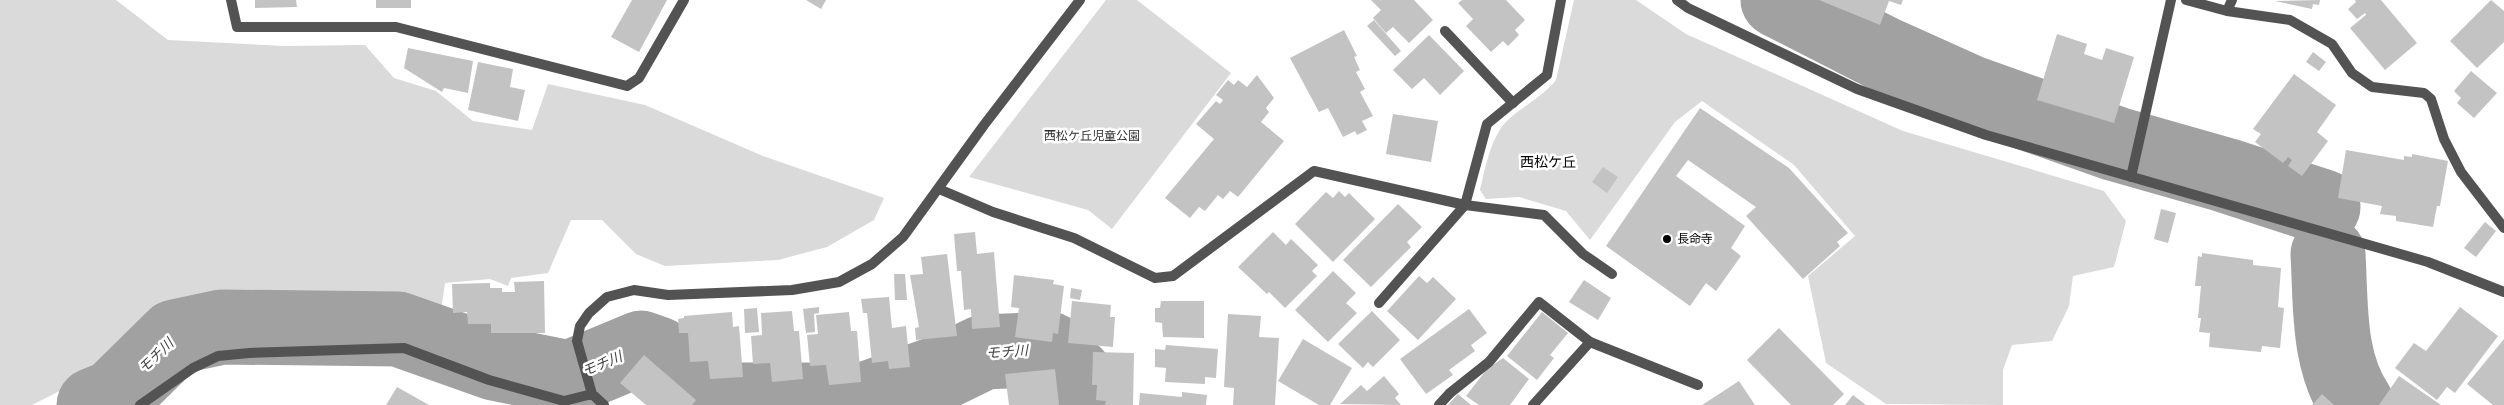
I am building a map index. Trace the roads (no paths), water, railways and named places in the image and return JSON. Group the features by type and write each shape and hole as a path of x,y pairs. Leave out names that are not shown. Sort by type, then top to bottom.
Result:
{"street":[{"path":"231,0 237,27 396,27 627,86 639,78 684,0"},
{"path":"604,405 592,394 577,340 580,326 589,313 607,297 634,290 668,295 792,290 839,282 872,264 903,237 984,125 1080,0"},
{"path":"1379,303 1465,205 1487,124 1547,75 1561,0"},
{"path":"1677,0 1688,8 1857,89 1986,135 2428,262 2504,292"},
{"path":"2131,176 2171,0"},
{"path":"2186,0 2227,11 2290,20 2332,44 2352,72 2372,87 2424,93 2431,99 2444,139 2461,172 2504,228"},
{"path":"2227,11 2232,0"},
{"path":"1445,31 1513,103"},
{"path":"939,189 993,212 1074,238 1155,278 1173,276 1314,171 1465,205 1544,215 1583,254 1612,274"},
{"path":"1439,405 1450,393 1489,362 1539,302 1590,342 1698,385"},
{"path":"1533,405 1590,342"},
{"path":"140,405 193,368 218,356 249,352 404,348 488,380 564,401 592,394"}],"waterway":[{"path":"1778,0 1882,53 1971,93 2116,144 2225,175 2323,207"},
{"path":"2328,254 2332,332 2335,351 2347,388 2357,405"},
{"name":"モチ川","path":"94,405 114,397 175,337 222,327 398,329 494,363 569,378 641,348 658,354 714,400 864,400 947,370 984,352 1049,349 1076,376 1082,405"}],"place":[{"name":"長命寺","path":"1667,239"}],"district":[{"name":"西松ケ丘","path":"1548,162"}],"park label":[{"name":"西松ケ丘児童公園","path":"1092,136"}]}
